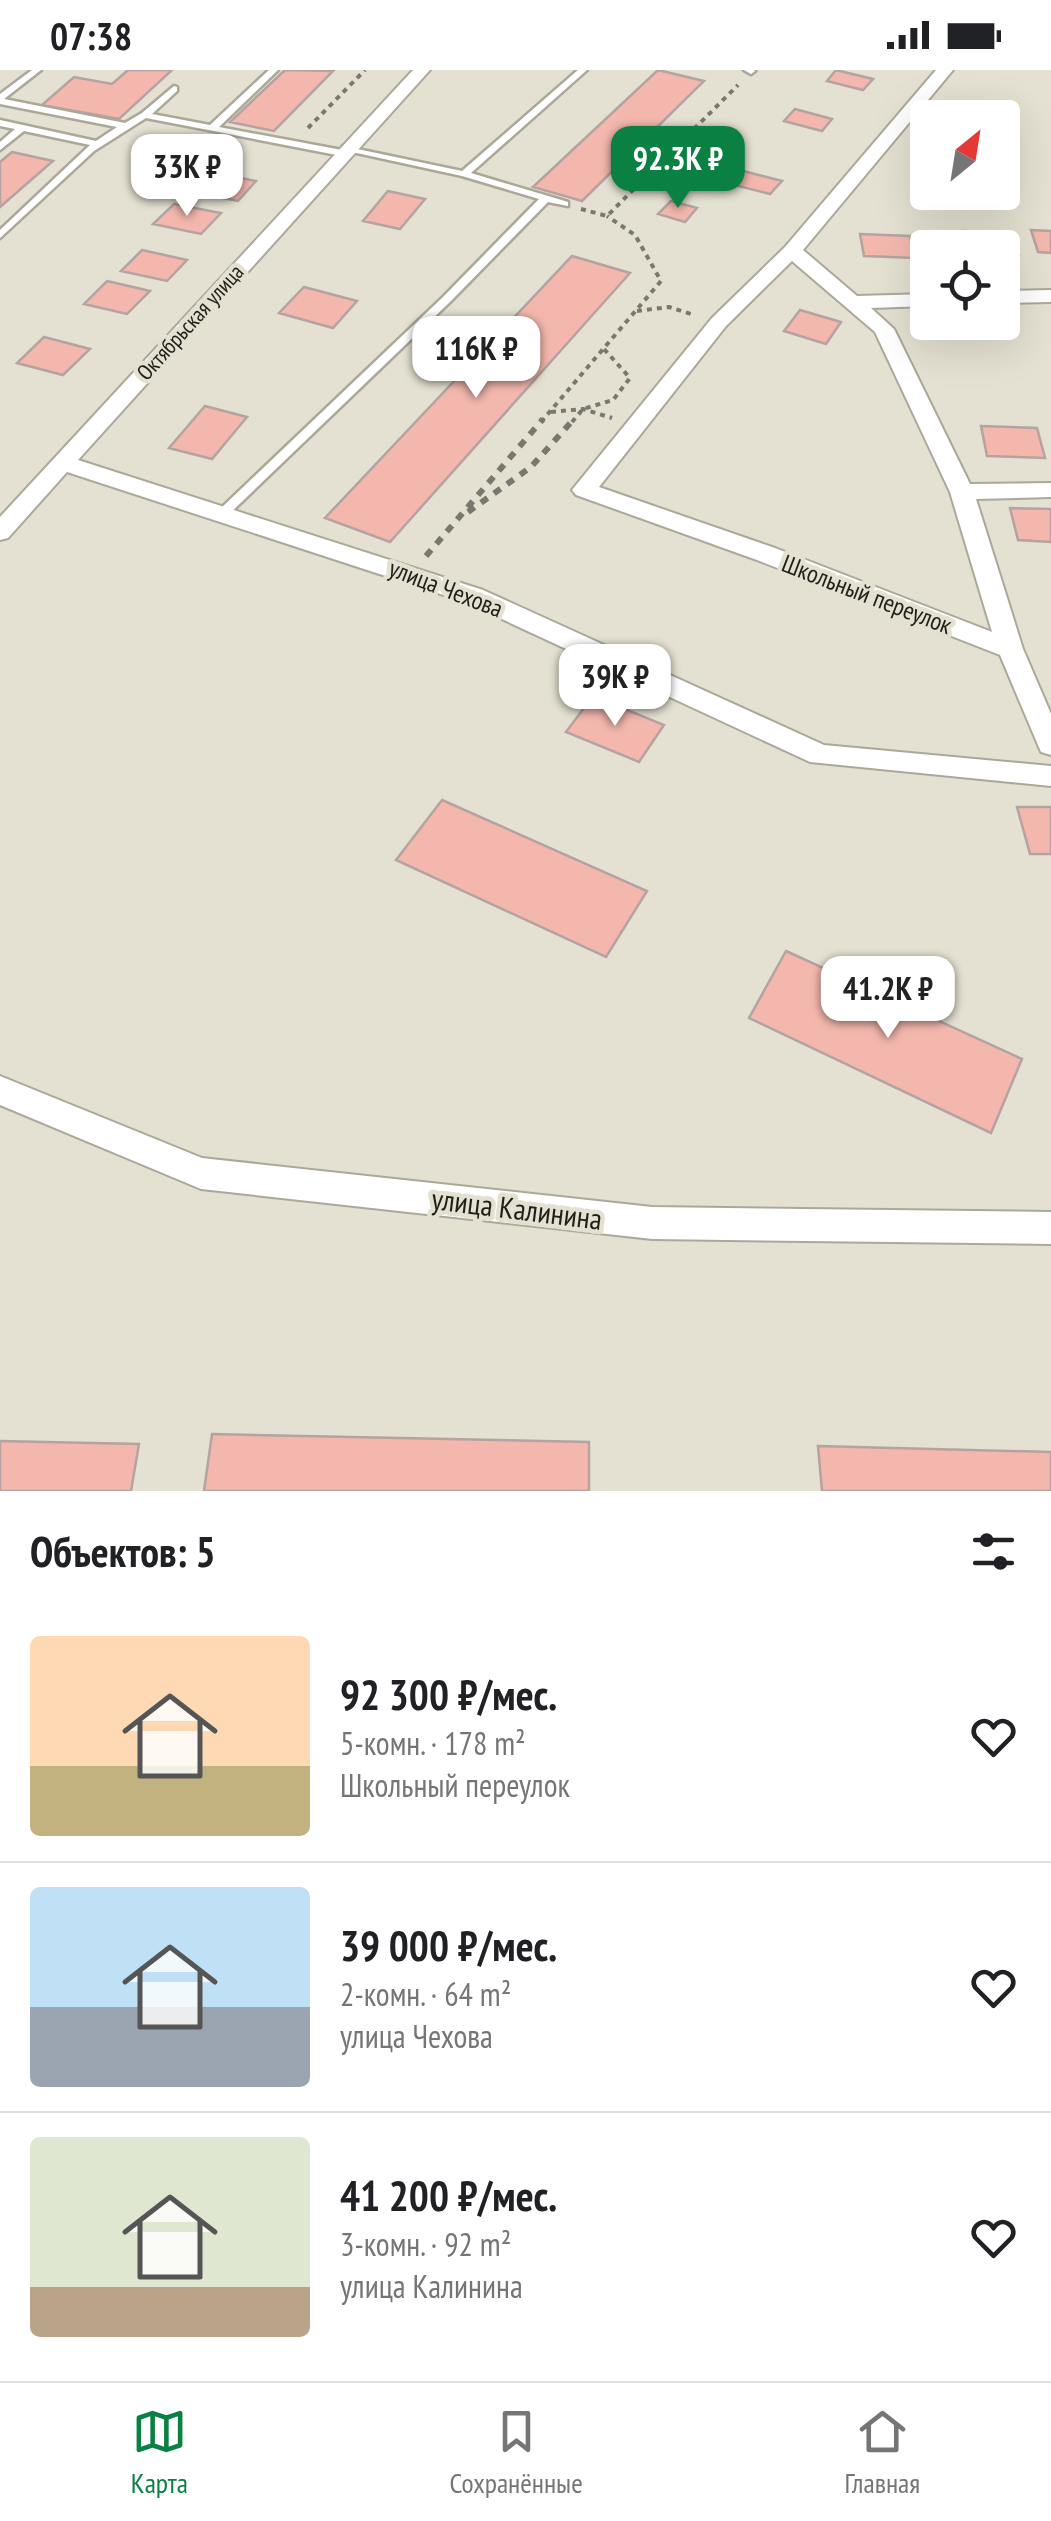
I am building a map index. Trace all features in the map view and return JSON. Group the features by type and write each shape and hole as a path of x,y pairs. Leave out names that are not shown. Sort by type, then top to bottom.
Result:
{"street":[{"name":"Октябрьская улица","path":"0,532 422,70"},
{"name":"Школьный переулок","path":"945,70 792,251 718,322 584,490 766,554 1010,649"},
{"path":"792,251 884,328 962,492 1010,649 1051,745"},
{"path":"1020,297 1051,296"},
{"path":"852,302 910,300"},
{"name":"улица Чехова","path":"64,463 474,596 820,755 1051,776"},
{"path":"962,492 1051,490"},
{"name":"улица Калинина","path":"0,1090 201,1173 652,1224 1051,1228"}],"lane":[{"path":"0,100 36,70"},
{"path":"212,128 274,70"},
{"path":"464,174 584,70"},
{"path":"0,235 51,190 93,143 146,115 174,89"},
{"path":"0,100 126,126"},
{"path":"146,115 464,174 566,204"},
{"path":"0,123 93,143"},
{"path":"0,147 22,128"},
{"path":"222,514 546,198"}],"path":[{"path":"294,144 365,70"},
{"path":"608,216 750,70"},
{"path":"406,572 414,570 662,281 635,235 608,216 566,204"},
{"path":"636,311 669,307 718,322"},
{"path":"549,412 583,409 613,400 630,378 604,348"},
{"path":"583,409 634,426"},
{"path":"458,518 532,468 583,409"}],"building":[{"path":"128,70 172,70 119,119 42,105 74,77 112,84"},
{"path":"285,70 333,71 274,131 230,122"},
{"path":"658,70 704,81 582,201 533,187"},
{"path":"836,70 873,79 863,90 827,81"},
{"path":"795,109 832,119 822,131 784,121"},
{"path":"12,152 53,161 0,207 0,162"},
{"path":"206,171 256,181 238,201 187,191"},
{"path":"743,171 782,181 770,194 731,184"},
{"path":"388,191 425,199 400,229 363,221"},
{"path":"671,201 697,208 685,222 658,214"},
{"path":"174,204 221,213 201,234 153,224"},
{"path":"1031,230 1051,231 1051,253 1038,252"},
{"path":"860,234 910,236 910,258 864,256"},
{"path":"142,250 187,260 167,281 121,271"},
{"path":"572,256 630,273 390,542 325,518"},
{"path":"107,281 150,291 127,314 84,304"},
{"path":"304,287 357,301 333,328 279,313"},
{"path":"800,310 841,322 826,344 784,331"},
{"path":"44,337 90,349 63,375 17,363"},
{"path":"205,406 247,417 212,459 169,448"},
{"path":"981,426 1037,428 1045,458 987,456"},
{"path":"1010,508 1051,509 1051,542 1018,540"},
{"path":"593,696 664,725 639,762 566,732"},
{"path":"442,800 647,891 606,957 396,860"},
{"path":"1017,807 1051,807 1051,854 1030,854"},
{"path":"786,951 1022,1059 991,1133 749,1018"},
{"path":"212,1434 589,1442 589,1491 204,1491"},
{"path":"0,1441 139,1444 131,1491 0,1491"},
{"path":"818,1446 1051,1452 1051,1491 822,1491"}]}
